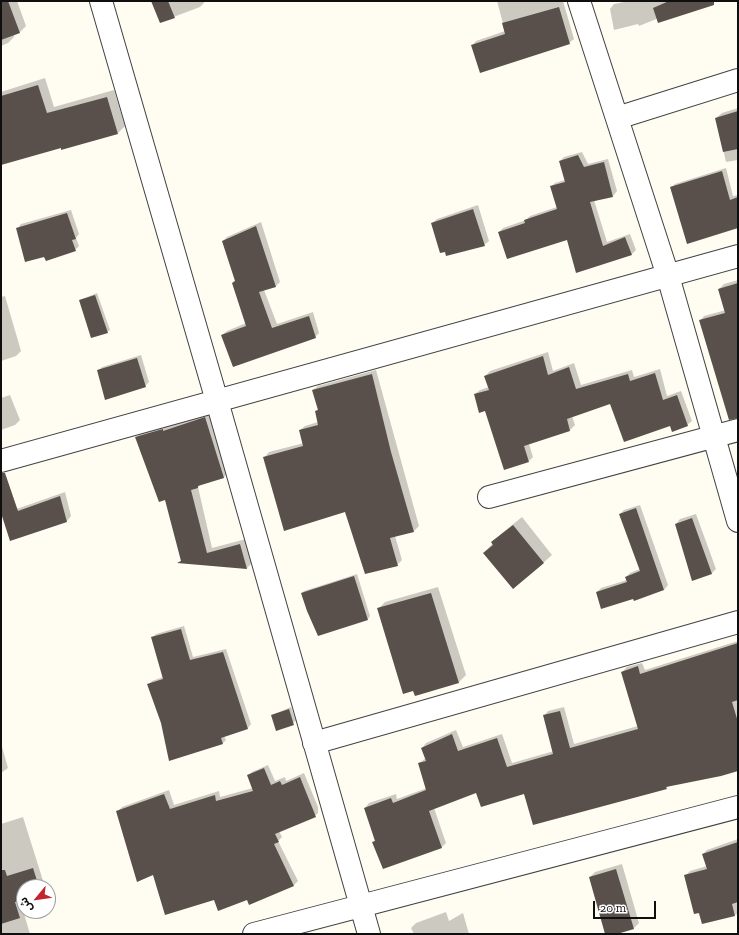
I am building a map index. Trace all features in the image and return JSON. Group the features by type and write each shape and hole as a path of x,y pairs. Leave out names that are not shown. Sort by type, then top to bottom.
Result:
{"street":[{"path":"101,1 369,934"},
{"path":"579,1 668,276 738,521"},
{"path":"617,118 738,80"},
{"path":"1,461 738,256"},
{"path":"489,497 738,430"},
{"path":"314,742 738,622"},
{"path":"254,934 738,808"}],"building":[{"path":"1,1 8,1 20,33 1,40"},
{"path":"151,1 168,1 175,18 160,23"},
{"path":"669,1 714,1 714,5 658,23 653,8"},
{"path":"559,7 570,44 480,73 471,45 505,34 502,23"},
{"path":"38,85 47,113 107,97 118,134 1,165 1,96"},
{"path":"738,111 738,149 723,152 715,118"},
{"path":"578,155 584,167 604,162 613,197 590,202 603,246 625,237 632,255 576,273 567,240 507,259 498,232 525,223 524,220 557,209 550,186 565,182 559,161"},
{"path":"722,171 730,200 738,197 738,228 687,244 670,187"},
{"path":"473,209 485,246 446,256 445,252 440,253 431,223"},
{"path":"67,213 76,239 72,240 76,251 46,261 44,257 25,262 16,228"},
{"path":"256,226 276,287 259,292 272,328 309,316 316,338 233,367 221,335 246,326 232,283 235,281 222,241"},
{"path":"738,283 738,418 729,420 699,320 725,313 718,289"},
{"path":"95,295 108,333 91,338 79,300"},
{"path":"543,356 548,375 569,367 576,389 628,374 630,381 655,373 663,400 677,395 688,426 672,432 670,426 624,442 610,404 567,419 570,431 524,446 529,462 504,470 485,411 479,413 474,394 489,390 484,376"},
{"path":"137,358 146,387 105,400 97,370"},
{"path":"372,374 391,452 414,532 390,538 398,566 365,574 345,512 284,531 263,457 303,446 299,430 318,425 315,411 318,410 312,390"},
{"path":"205,417 224,478 198,486 198,488 191,490 207,553 240,544 247,569 177,563 181,561 165,500 159,502 135,437 163,429 163,431"},
{"path":"1,473 5,473 18,511 60,496 67,522 10,541 1,513"},
{"path":"636,508 664,590 634,601 633,599 601,609 596,592 627,582 625,577 640,571 619,514"},
{"path":"692,518 712,574 692,581 675,524"},
{"path":"513,525 544,563 513,589 483,553 493,545 491,542"},
{"path":"354,576 368,620 318,636 301,593"},
{"path":"431,593 459,683 415,696 413,691 403,694 377,608"},
{"path":"181,629 190,660 223,652 248,729 221,738 223,744 169,761 161,723 147,684 163,679 151,637"},
{"path":"738,643 738,700 732,702 738,722 738,771 666,787 667,789 533,825 524,794 481,807 476,793 429,811 442,848 383,869 372,842 375,841 364,808 391,798 393,803 426,790 418,763 426,761 421,748 452,734 458,751 497,738 507,767 553,754 543,715 560,711 570,748 638,729 621,672 638,666 640,674"},
{"path":"289,709 294,725 276,731 271,715"},
{"path":"264,768 271,785 280,781 282,785 300,777 316,817 275,834 279,842 274,844 294,886 249,905 247,900 218,911 214,900 165,915 153,875 137,882 116,811 164,794 170,809 215,795 216,801 253,791 247,775"},
{"path":"738,842 738,902 732,904 735,916 702,924 699,913 694,914 684,875 707,869 702,854"},
{"path":"33,868 36,879 16,879 15,902 17,919 1,924 1,870 5,870 7,876"},
{"path":"616,869 634,929 617,934 605,934 589,877"}]}
